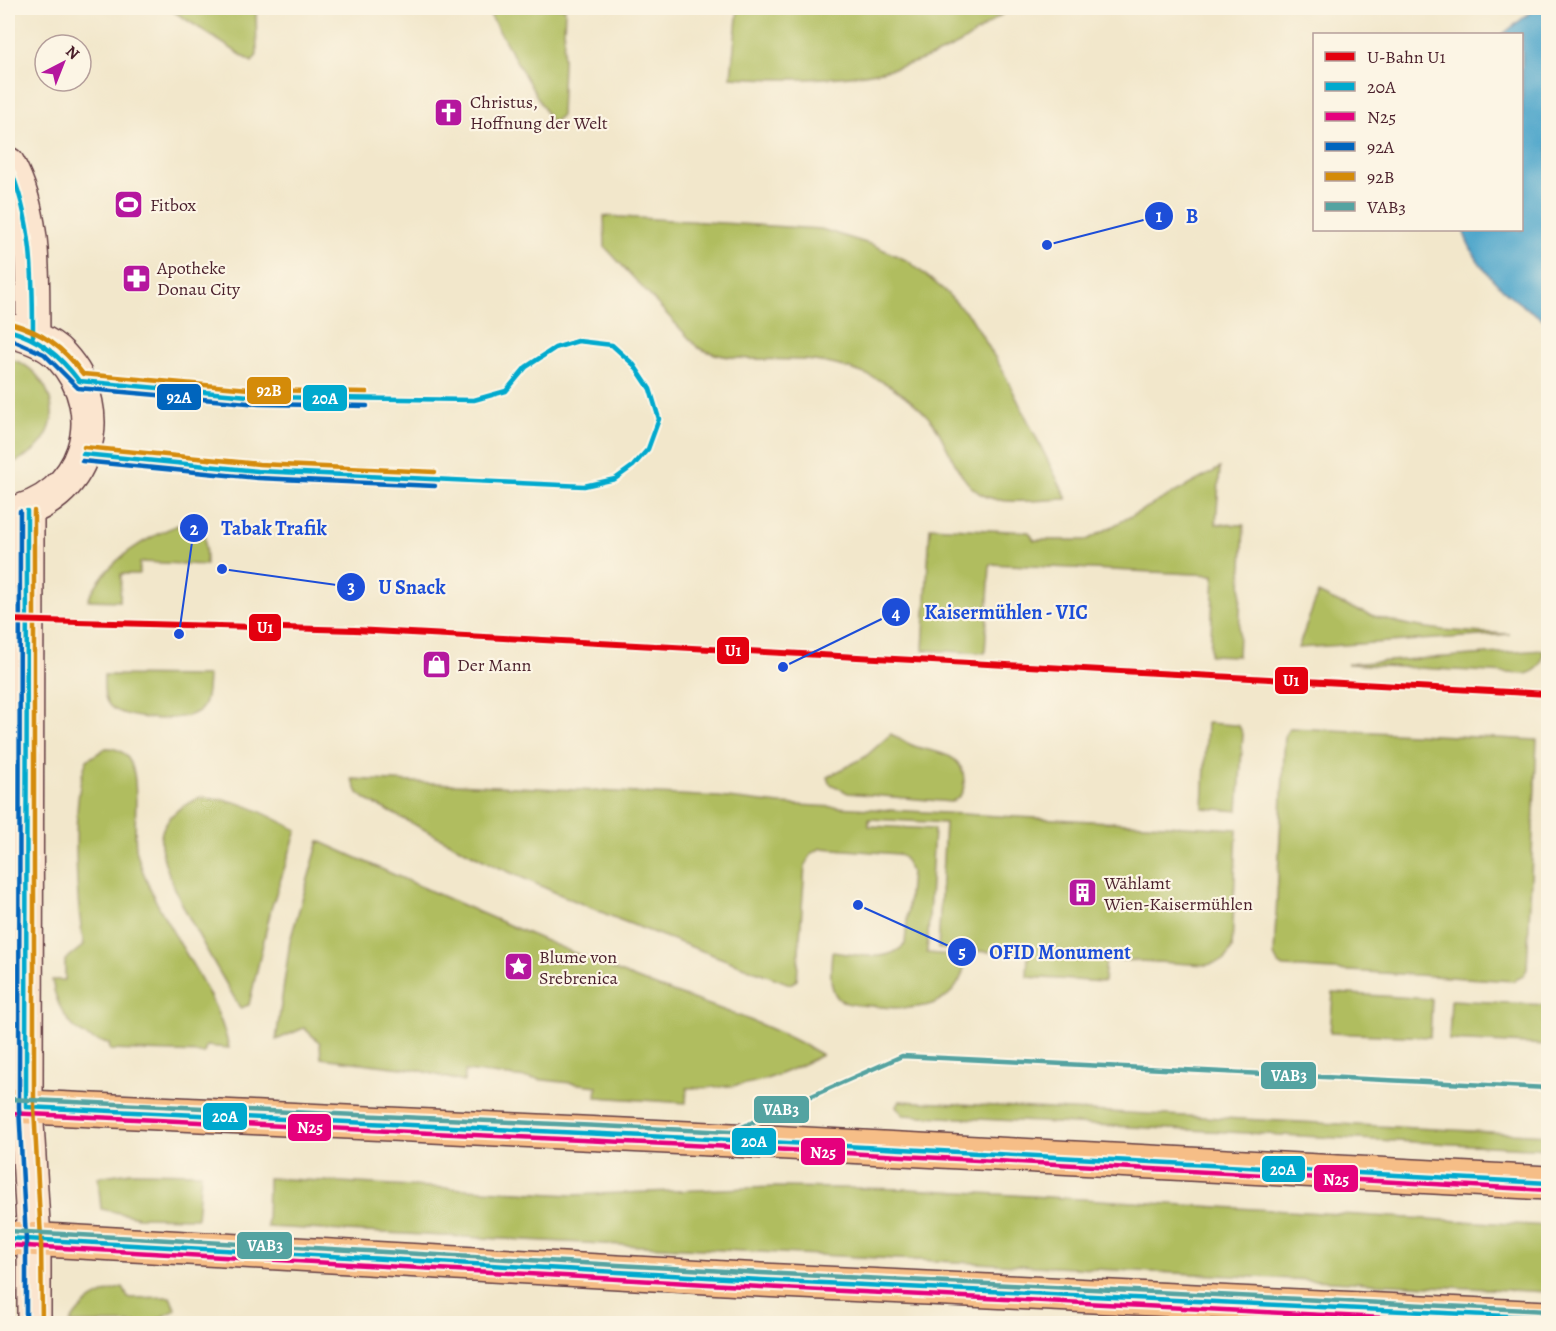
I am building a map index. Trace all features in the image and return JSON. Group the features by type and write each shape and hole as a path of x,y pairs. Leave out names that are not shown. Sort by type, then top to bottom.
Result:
{"main road":[{"path":"8,164 26,210 30,231 20,333 60,354 79,381 86,402 87,436 82,454 70,479 56,494 17,512 17,1106 21,1239 34,1323"},
{"path":"17,1106 732,1140 1548,1183"},
{"path":"21,1239 725,1279 1548,1318"}],"green space":[{"path":"168,8 256,8 257,55 252,62"},
{"path":"458,8 486,8 467,17"},
{"path":"486,8 565,8 561,116 552,123"},
{"path":"738,8 1011,8 959,44 905,65 876,72 819,79 760,79 731,77"},
{"path":"604,216 821,229 873,245 908,261 944,290 972,319 1002,369 1067,499 1004,501 976,491 956,466 936,427 927,416 916,405 884,382 854,370 823,362 739,358 711,353 697,347 605,247"},
{"path":"8,359 29,368 38,377 50,399 52,411 47,434 39,445 25,457 8,465"},
{"path":"1220,468 1216,524 1244,525 1238,656 1210,655 1214,575 990,564 985,653 923,650 930,527 1029,532 1034,540 1087,540"},
{"path":"188,521 189,534 205,535 206,565 140,562 139,574 121,574 120,601 88,600 106,572 130,550"},
{"path":"1318,593 1343,605 1389,621 1434,629 1510,634 1298,648"},
{"path":"1543,650 1540,665 1526,674 1347,664"},
{"path":"104,675 208,676 207,692 202,708 184,717 138,717 113,709 107,702 104,692"},
{"path":"1207,723 1239,726 1243,734 1238,811 1203,808"},
{"path":"1290,728 1537,740 1527,969 1523,976 1514,981 1284,967 1278,964 1274,956 1285,735"},
{"path":"891,734 917,747 941,753 955,760 963,773 964,786 959,796 951,802 848,793 829,783 827,777 865,757"},
{"path":"106,748 120,751 129,760 134,773 136,789 135,840 146,879 170,927 211,998 229,1048 206,1046 204,1053 110,1050 109,1043 97,1041 77,1030 58,1003 52,980 65,980 65,960 84,945 76,851 78,799 82,777 87,760"},
{"path":"352,779 719,797 780,804 1237,829 1232,948 1225,960 1207,965 1106,959 1104,982 1027,977 1028,954 938,949 945,823 869,819 869,826 934,829 927,953 966,956 962,974 955,988 933,1004 888,1008 853,1004 840,1000 834,992 831,975 832,952 880,956 890,954 905,944 911,872 904,858 898,854 821,848 812,853 805,865 797,980 790,984 620,920 491,864 367,800 358,793"},
{"path":"199,798 239,803 297,830 271,909 249,1005 240,1008 179,897 162,852 161,836 170,817"},
{"path":"319,841 593,961 753,1021 822,1055 787,1072 757,1082 726,1087 687,1088 686,1103 596,1097 597,1086 465,1071 464,1082 418,1070 321,1058 320,1043 304,1028 276,1040 290,941"},
{"path":"1333,993 1432,999 1430,1037 1330,1033"},
{"path":"1451,1000 1548,1005 1548,1045 1449,1040"},
{"path":"900,1101 1548,1135 1548,1149 903,1115 896,1106"},
{"path":"131,1172 201,1173 197,1218 138,1217 101,1209 98,1177"},
{"path":"268,1178 572,1195 774,1187 910,1189 1548,1226 1548,1292 267,1227"},
{"path":"123,1287 128,1298 170,1297 176,1310 150,1323 70,1323 80,1309 92,1299"}],"water":[{"path":"1536,8 1548,8 1548,322 1521,305 1486,272 1469,245 1463,231 1523,231 1523,33 1504,33"}],"metro line":[{"name":"U1","path":"8,620 355,630 1548,694"}],"transit line":[{"name":"20A","path":"8,164 27,227 32,270 33,336"},
{"name":"92B","path":"10,323 32,331 60,348 83,374 260,390 367,392"},
{"name":"20A","path":"8,330 30,338 48,349 79,381 260,397 474,400 506,391 526,367 555,348 578,341 612,345 634,365 650,389 659,419 648,449 633,466 615,479 584,486 258,471 83,454"},
{"name":"92A","path":"8,338 44,354 78,388 259,404 367,406"},
{"name":"92B","path":"84,447 259,464 435,472"},
{"name":"92A","path":"82,461 258,478 435,486"},
{"name":"92A","path":"20,511 19,1107 26,1239 26,1324"},
{"name":"20A","path":"27,511 26,1107 732,1140 1548,1183"},
{"name":"92B","path":"34,511 34,1107 41,1239 42,1324"},
{"name":"VAB3","path":"8,1099 731,1132 902,1056 1548,1088"},
{"name":"N25","path":"8,1113 732,1147 1548,1190"},
{"name":"VAB3","path":"8,1231 761,1273 1548,1311"},
{"name":"20A","path":"8,1238 761,1280 1548,1318"},
{"name":"N25","path":"8,1245 761,1287 1506,1324"}],"place":[{"name":"Christus, Hoffnung der Welt","path":"449,112"},
{"name":"Fitbox","path":"129,205"},
{"name":"B","path":"1047,245"},
{"name":"Apotheke Donau City","path":"136,278"},
{"name":"U Snack","path":"222,569"},
{"name":"Tabak Trafik","path":"179,634"},
{"name":"Der Mann","path":"436,665"},
{"name":"Kaisermühlen - VIC","path":"783,667"},
{"name":"Wählamt Wien-Kaisermühlen","path":"1083,893"},
{"name":"OFID Monument","path":"858,905"},
{"name":"Blume von Srebrenica","path":"518,967"}]}
